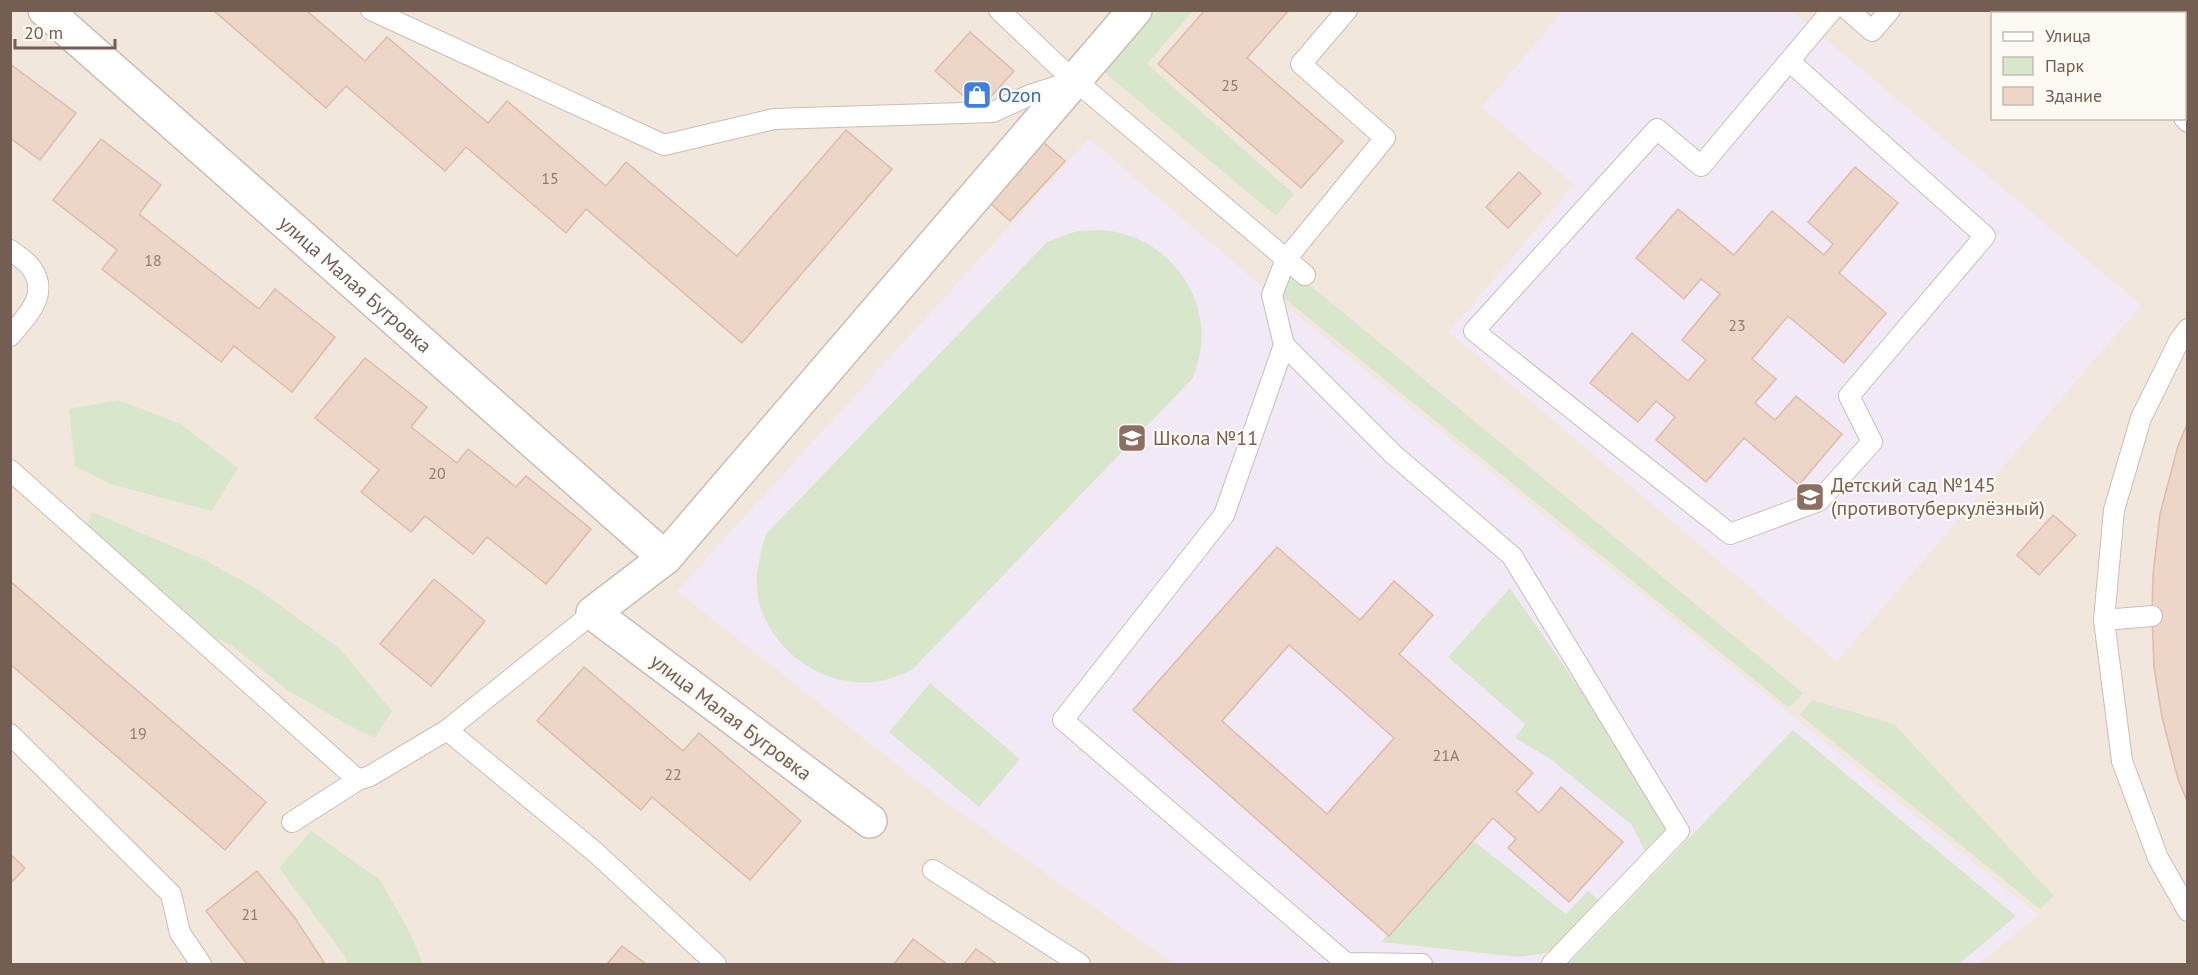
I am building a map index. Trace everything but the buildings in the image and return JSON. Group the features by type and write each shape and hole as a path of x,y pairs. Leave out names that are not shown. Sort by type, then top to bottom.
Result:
{"street":[{"name":"улица Малая Бугровка","path":"45,10 665,558"},
{"path":"592,613 665,558 1135,10"},
{"name":"улица Малая Бугровка","path":"592,613 870,821"}],"lane":[{"path":"371,10 664,146 774,119 993,112 1030,95 1075,80"},
{"path":"999,10 1075,80 1305,275"},
{"path":"1347,10 1301,64 1385,138 1287,259 1272,295 1284,345 1394,455 1512,556 1679,831 1552,964"},
{"path":"1789,61 1984,236 1849,396 1872,442 1819,501 1730,534 1474,331 1657,129 1701,166 1789,61 1832,10"},
{"path":"1848,10 1872,31 1890,10"},
{"path":"10,250 32,268 38,292 36,305 12,331"},
{"path":"2187,329 2142,418 2118,499 2104,620 2122,762 2158,858 2187,911"},
{"path":"1284,345 1224,515 1063,720 1346,963 1422,964"},
{"path":"10,470 358,780"},
{"path":"292,822 358,780 370,776 447,730 592,613"},
{"path":"2104,620 2152,616"},
{"path":"447,730 595,852 716,964"},
{"path":"10,734 171,894 180,933 201,964"},
{"path":"933,870 1080,964"}],"shaded area":[{"name":"Детский сад №145 (противотуберкулёзный)","path":"1564,10 1792,11 2141,305 1837,661 1449,332 1574,185 1482,107"},
{"path":"11,11 2187,11 2187,964 11,964"},
{"name":"Школа №11","path":"1089,139 1272,295 2038,915 1979,964 1174,964 933,793 677,591"}],"green space":[{"path":"1156,11 1193,11 1147,64 1294,194 1276,216 1104,72"},
{"path":"1106,230 1130,236 1148,244 1165,256 1179,271 1190,288 1201,327 1200,351 1193,378 912,670 881,681 860,683 840,680 803,664 775,635 764,617 758,598 757,574 766,534 1047,242 1077,231"},
{"path":"1288,267 1803,693 1789,708 1278,293"},
{"path":"118,400 181,424 238,468 212,511 110,484 75,466 69,409"},
{"path":"92,512 207,561 259,590 340,649 392,711 375,738 287,690 231,645 147,607 78,547"},
{"path":"1510,588 1608,730 1670,830 1647,855 1632,825 1549,758 1515,738 1525,724 1448,657"},
{"path":"930,683 1020,759 979,807 889,732"},
{"path":"1812,700 1894,724 2054,896 2040,909 1800,715"},
{"path":"1793,730 2016,916 1959,964 1568,964"},
{"path":"311,831 380,880 411,935 423,964 348,964 344,955 279,868"},
{"path":"1470,838 1566,914 1588,891 1602,903 1557,951 1519,957 1381,942"}],"place":[{"name":"Ozon","path":"977,95"},
{"name":"Школа №11","path":"1132,438"},
{"name":"Детский сад №145 (противотуберкулёзный)","path":"1810,497"}]}
